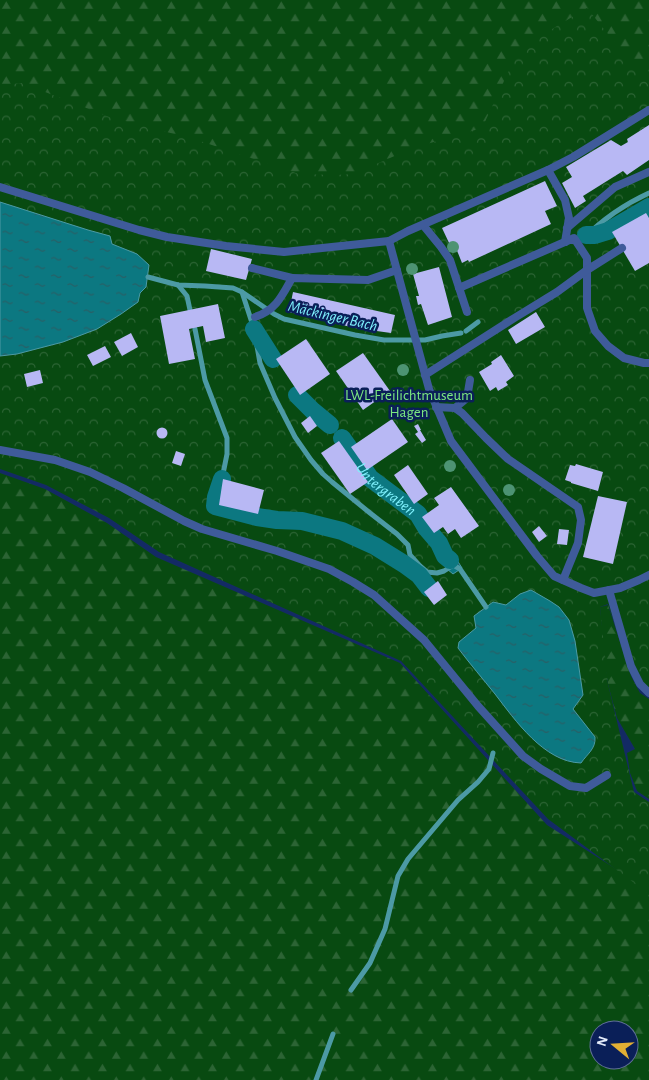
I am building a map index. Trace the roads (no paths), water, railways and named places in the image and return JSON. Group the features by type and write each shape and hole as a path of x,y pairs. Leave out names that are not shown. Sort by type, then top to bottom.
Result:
{"lane":[{"path":"0,187 157,234 226,246 284,252 389,241 548,170 573,157 649,110"},
{"path":"548,170 565,200 569,218 565,242"},
{"path":"567,228 615,187 649,172"},
{"path":"423,225 450,260 467,312"},
{"path":"459,288 574,238 587,258 587,308 595,331 608,346 624,358 649,363"},
{"path":"389,241 429,389 451,440 537,556 554,576 594,593 620,588 649,575"},
{"path":"426,375 622,248"},
{"path":"252,268 292,278 368,280 397,270"},
{"path":"258,316 279,301 292,278"},
{"path":"455,408 467,398 470,380"},
{"path":"436,407 455,408 508,459 578,507 581,520 578,543 562,580"},
{"path":"0,450 55,460 90,472 202,529 277,551 328,569 353,582 374,595 424,640 478,706 523,756 570,786 586,788 607,775"},
{"path":"609,590 631,666 640,684 649,693"}],"water":[{"path":"0,202 110,236 112,244 137,254 149,265 146,287 140,293 138,302 97,329 63,342 17,354 0,356"},
{"path":"452,552 462,568 453,574 447,569 441,559"},
{"path":"531,590 559,607 569,620 575,641 583,695 573,709 595,737 593,748 581,763 568,761 555,755 543,748 532,738 521,727 458,648 459,642 476,628 474,616 493,602 506,605 520,594"}],"waterway":[{"name":"Mäckinger Bach","path":"584,238 614,213 649,193"},
{"path":"586,235 595,235 608,231 649,207"},
{"name":"Mäckinger Bach","path":"148,277 178,285 233,288 284,319 355,335 384,340 425,340 461,333"},
{"path":"178,285 187,296 190,310"},
{"path":"242,292 254,329 260,363 295,437 311,460 332,482 397,534 408,545 410,555 427,572 437,573 452,566"},
{"name":"Mäckinger Bach","path":"466,331 478,322"},
{"path":"195,329 205,380 227,438 227,454 222,479"},
{"name":"Untergraben","path":"254,329 273,359"},
{"name":"Untergraben","path":"297,395 330,425"},
{"name":"Untergraben","path":"342,438 370,478 418,514 427,529 439,543 445,556 450,560"},
{"path":"222,479 215,506 257,517 302,521 342,531 375,546 404,564 419,575 429,588"},
{"path":"455,566 460,569 486,607"},
{"path":"351,990 370,963 385,929 398,876 408,859 458,800 489,769 493,753"},
{"path":"316,1080 333,1034"}],"park label":[{"name":"LWL-Freilichtmuseum Hagen","path":"409,404"}]}
